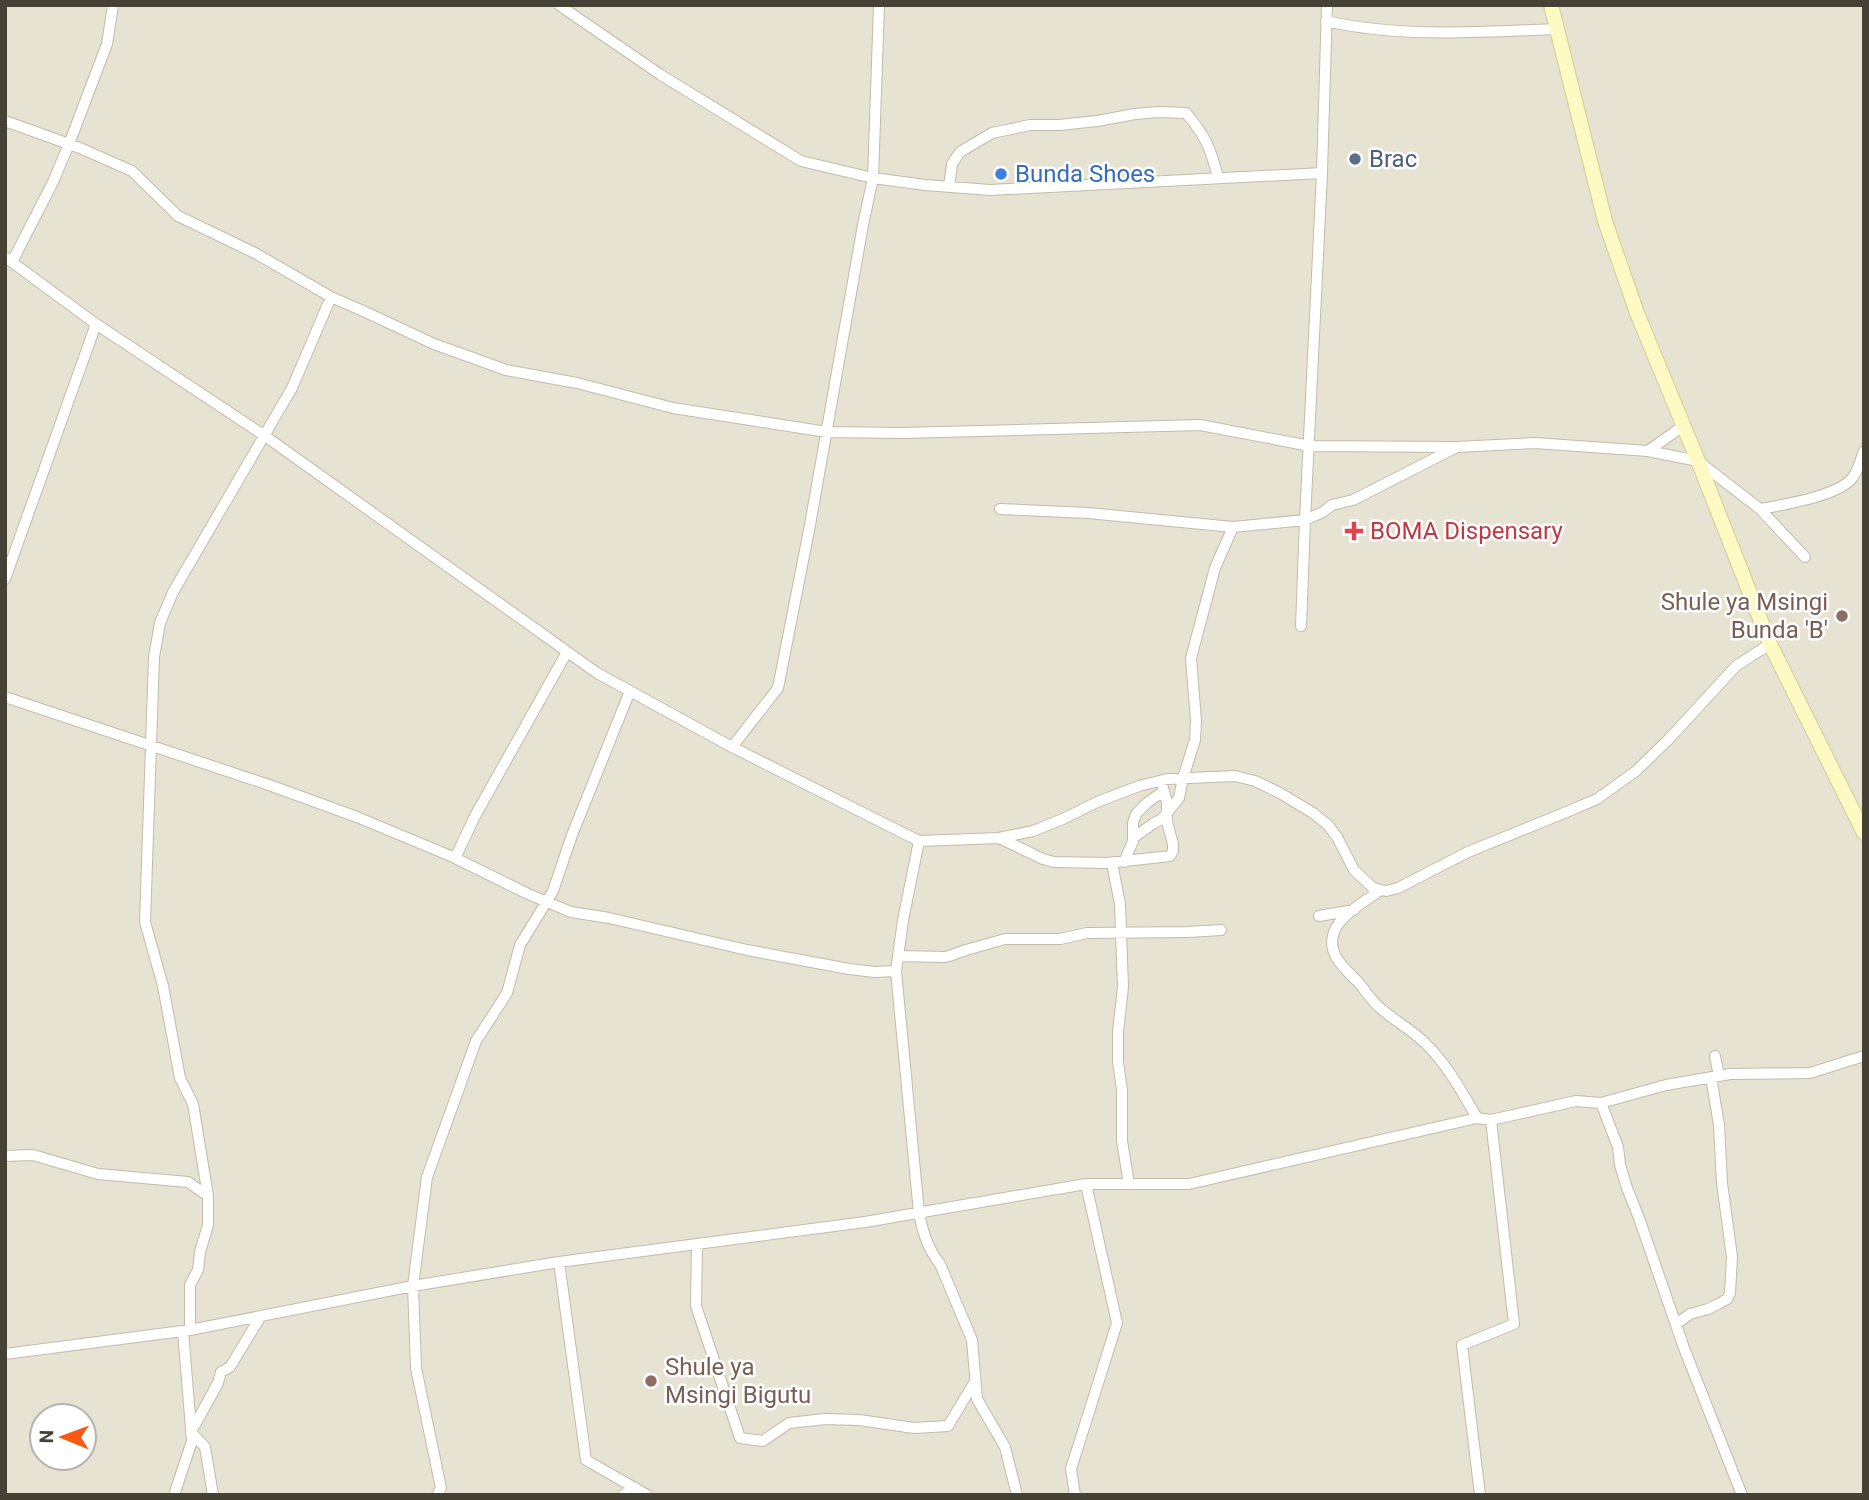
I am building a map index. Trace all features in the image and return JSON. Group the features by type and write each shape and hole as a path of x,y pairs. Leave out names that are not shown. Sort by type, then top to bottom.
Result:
{"main road":[{"path":"1551,5 1605,221 1637,313 1770,644 1864,833"}],"street":[{"path":"113,5 107,44 69,144 53,182 9,259 96,324 265,436 597,673 732,747 919,841 999,838 1033,831 1139,786 1162,786 1183,778 1235,776 1255,780 1313,813 1328,825 1337,837 1354,870 1373,888 1386,891 1398,888 1468,852 1597,799 1636,771 1736,666 1770,644"},
{"path":"559,5 661,75 801,161 873,178 990,190 1322,173"},
{"path":"732,747 778,688 873,178 879,5"},
{"path":"1301,626 1327,5"},
{"path":"1326,21 1357,28 1410,32 1465,33 1557,29"},
{"path":"949,187 952,164 960,152 992,133 1030,125 1059,125 1159,112 1186,113 1210,147 1218,177"},
{"path":"5,121 132,171 178,216 255,253 331,297 434,345 506,370 577,383 673,408 827,432 902,433 1200,425 1310,446 1457,447 1535,443 1648,451 1698,461 1760,509 1805,557"},
{"path":"174,1495 192,1441 186,1330 190,1285 198,1270 208,1225 208,1196 193,1104 180,1078 163,986 145,922 155,657 160,623 173,592 292,388 331,297"},
{"path":"5,579 96,324"},
{"path":"1648,451 1683,426"},
{"path":"1000,509 1100,514 1233,527 1305,520 1332,505 1353,500 1457,447"},
{"path":"1760,509 1814,497 1841,487 1853,478 1861,466 1864,451"},
{"path":"1133,838 1162,820 1179,798 1195,740 1191,658 1215,568 1233,527"},
{"path":"453,856 457,854 475,816 567,652"},
{"path":"437,1495 440,1488 416,1368 412,1286 427,1177 476,1041 507,993 520,945 553,891 572,835 630,691"},
{"path":"5,697 319,803 453,856 571,912 849,969 896,971"},
{"path":"999,838 1054,862 1112,863 1170,856 1173,844 1162,786"},
{"path":"1124,862 1133,838 1136,814 1162,786"},
{"path":"919,841 896,971 919,1213 932,1255 940,1264 972,1340 977,1399 1005,1447 1017,1495"},
{"path":"1112,863 1120,904 1123,987 1118,1062 1122,1090 1122,1141 1129,1184"},
{"path":"1381,890 1354,910 1333,933 1334,953 1339,965 1378,1006 1426,1043 1477,1118"},
{"path":"1319,916 1354,910"},
{"path":"898,956 946,957 1006,939 1060,939 1087,933 1221,930"},
{"path":"1676,1324 1690,1314 1708,1309 1727,1299 1730,1293 1732,1257 1722,1183 1715,1056"},
{"path":"5,1354 186,1330 412,1286 559,1262 919,1213 1086,1184 1189,1184 1477,1118 1491,1120 1576,1101 1601,1103 1666,1085 1730,1074 1810,1073 1864,1056"},
{"path":"1601,1103 1618,1147 1626,1188 1692,1369 1742,1495"},
{"path":"1480,1495 1462,1345 1514,1324 1491,1120"},
{"path":"5,1156 33,1155 97,1174 188,1182 208,1196"},
{"path":"1075,1495 1071,1469 1117,1323 1086,1184"},
{"path":"697,1244 696,1306 740,1438 762,1441 789,1423 825,1419 859,1420 914,1428 948,1426 974,1383"},
{"path":"559,1262 586,1461 647,1495"},
{"path":"191,1432 218,1384 221,1372 230,1367 261,1316"},
{"path":"191,1432 205,1447 213,1495"},
{"path":"623,1495 636,1488"}],"shaded area":[{"path":"5,5 1864,5 1864,1495 5,1495"}],"place":[{"name":"Brac","path":"1355,159"},
{"name":"Bunda Shoes","path":"1001,174"},
{"name":"BOMA Dispensary","path":"1354,531"},
{"name":"Shule ya Msingi Bunda 'B'","path":"1842,616"},
{"name":"Shule ya Msingi Bigutu","path":"651,1381"}]}
